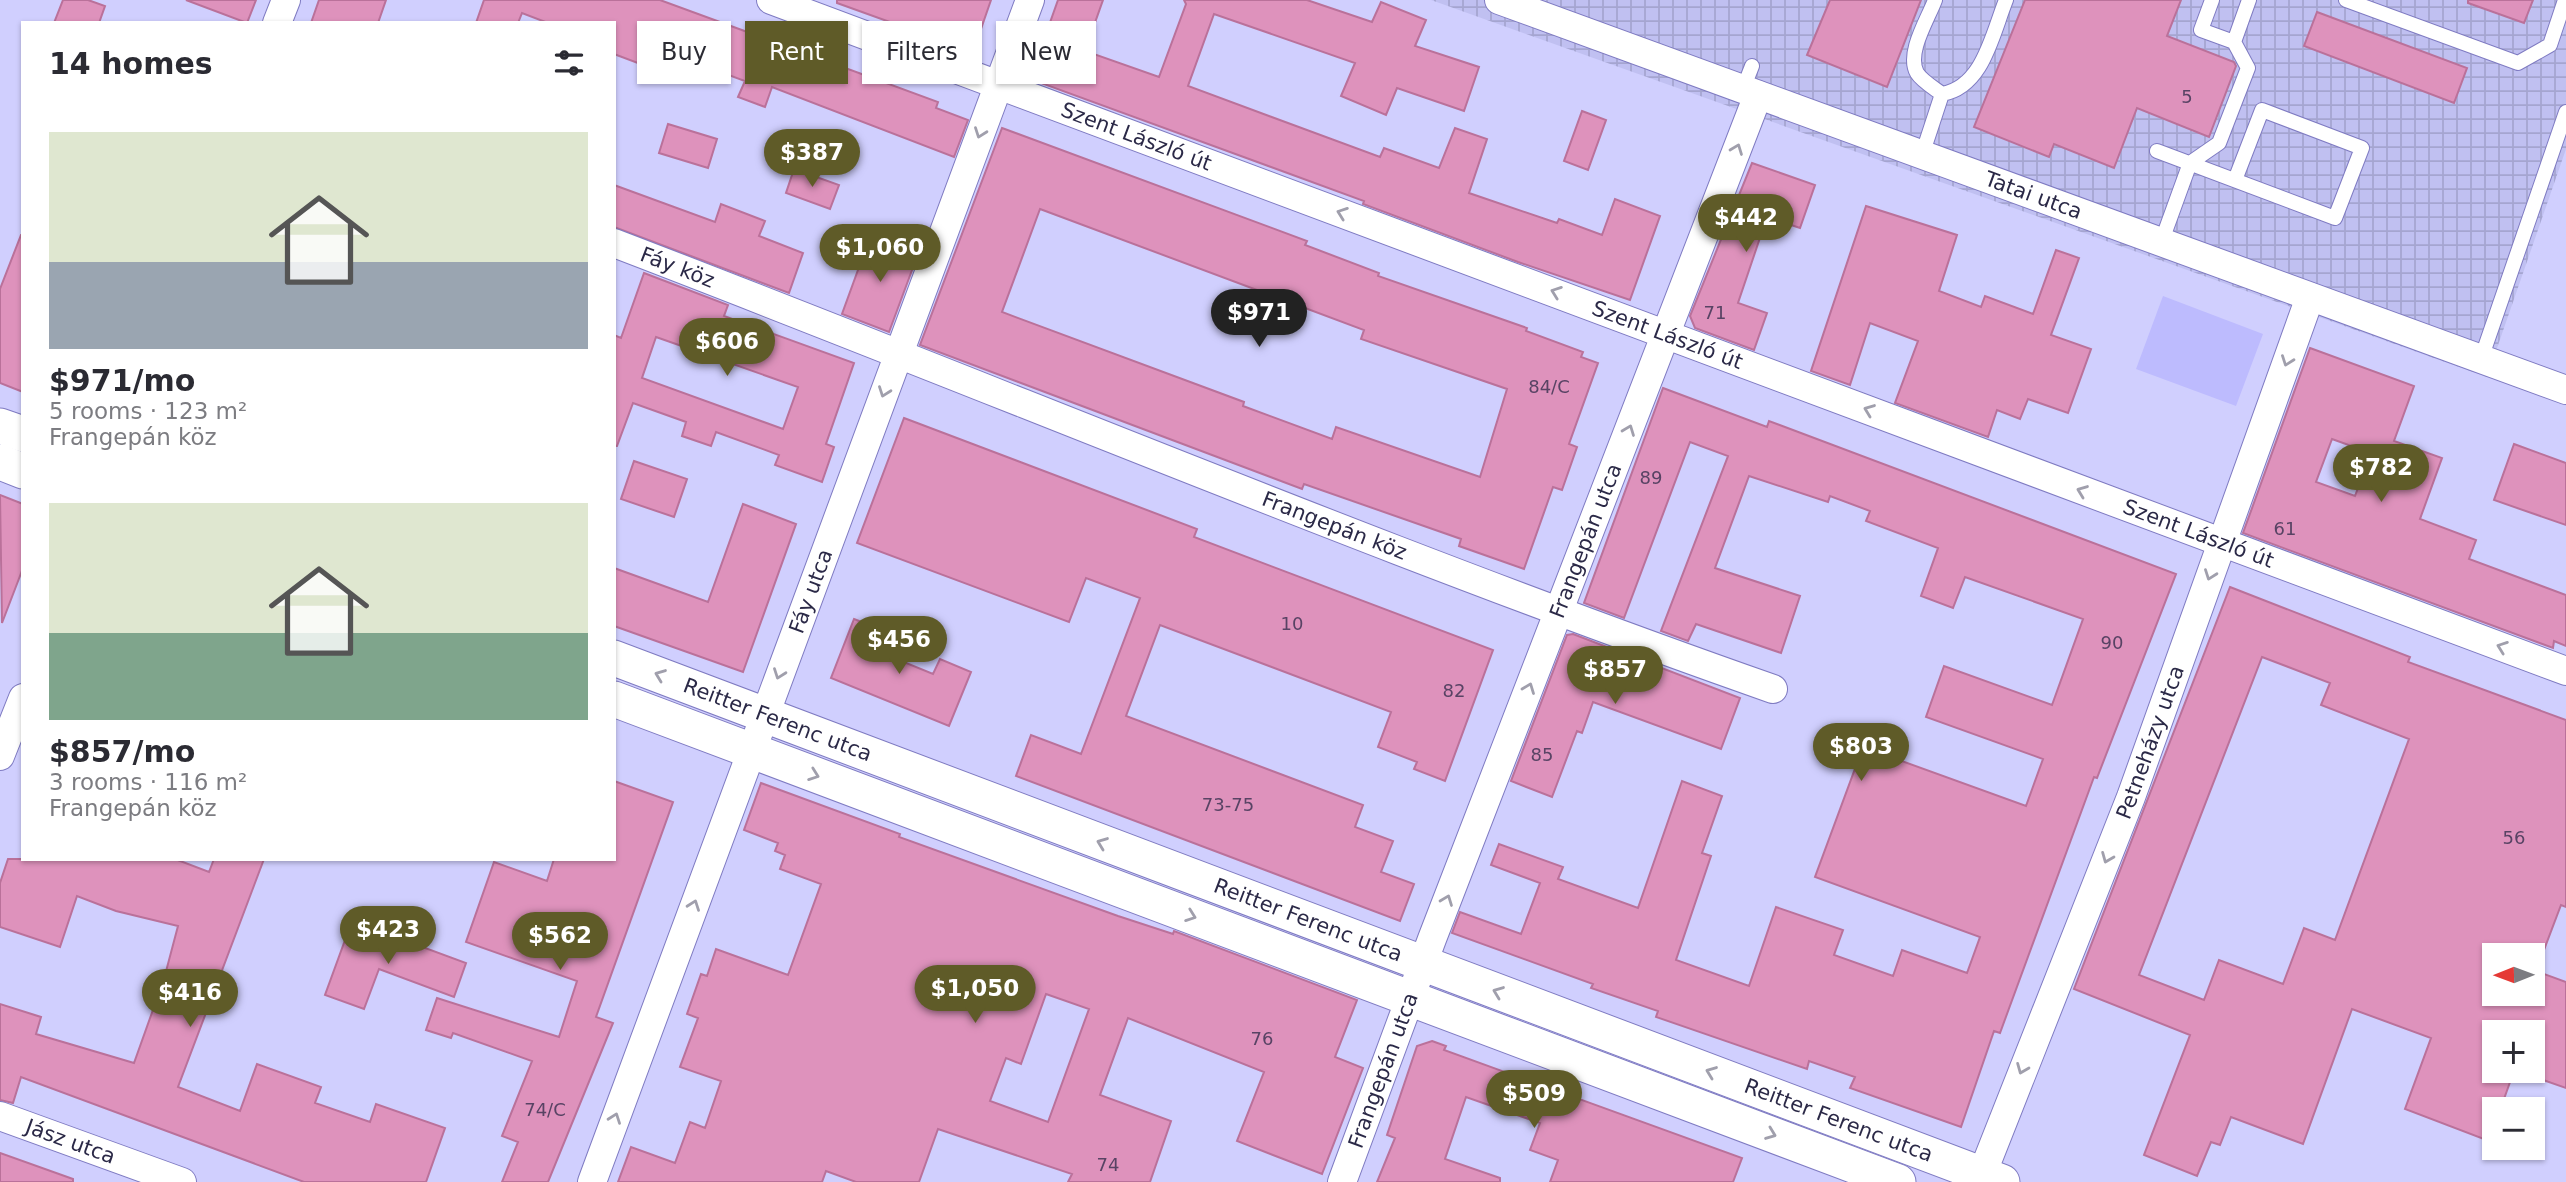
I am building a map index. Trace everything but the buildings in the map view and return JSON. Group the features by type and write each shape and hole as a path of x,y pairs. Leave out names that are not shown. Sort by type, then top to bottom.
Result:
{"street":[{"path":"278,21 286,0"},
{"name":"Szent László út","path":"771,0 2566,671"},
{"name":"Fáy utca","path":"592,1182 1030,0"},
{"name":"Tatai utca","path":"1499,0 1751,83 1922,155 2566,390"},
{"name":"Frangepán utca","path":"1342,1182 1410,997 1666,333 1751,83"},
{"name":"Fáy köz","path":"616,244 899,352"},
{"name":"Petneházy utca","path":"1987,1179 2131,797 2310,297"},
{"name":"Frangepán köz","path":"899,352 1558,614 1773,689"},
{"path":"0,426 21,434"},
{"path":"0,463 21,470"},
{"name":"Reitter Ferenc utca","path":"616,659 1987,1179"},
{"name":"Reitter Ferenc utca","path":"616,700 1898,1182"},
{"path":"0,756 21,703"},
{"path":"1127,892 1140,857"},
{"name":"Jász utca","path":"0,1116 182,1182"}],"lane":[{"path":"1936,0 1915,50 1914,62 1917,74 1942,94 1956,92 1970,81 1983,58 2006,0"},
{"path":"2161,243 2190,163 2219,144 2248,68 2234,42 2201,30 2212,0"},
{"path":"2234,42 2249,0"},
{"path":"2346,0 2518,63 2550,45 2564,0"},
{"path":"1922,155 1942,94"},
{"path":"2157,151 2335,218 2362,148 2262,110 2235,180"},
{"path":"2481,359 2566,112"}],"shaded area":[{"path":"1431,0 2566,0 2566,149 2487,377"},
{"path":"2163,296 2263,334 2236,406 2136,369"}]}
